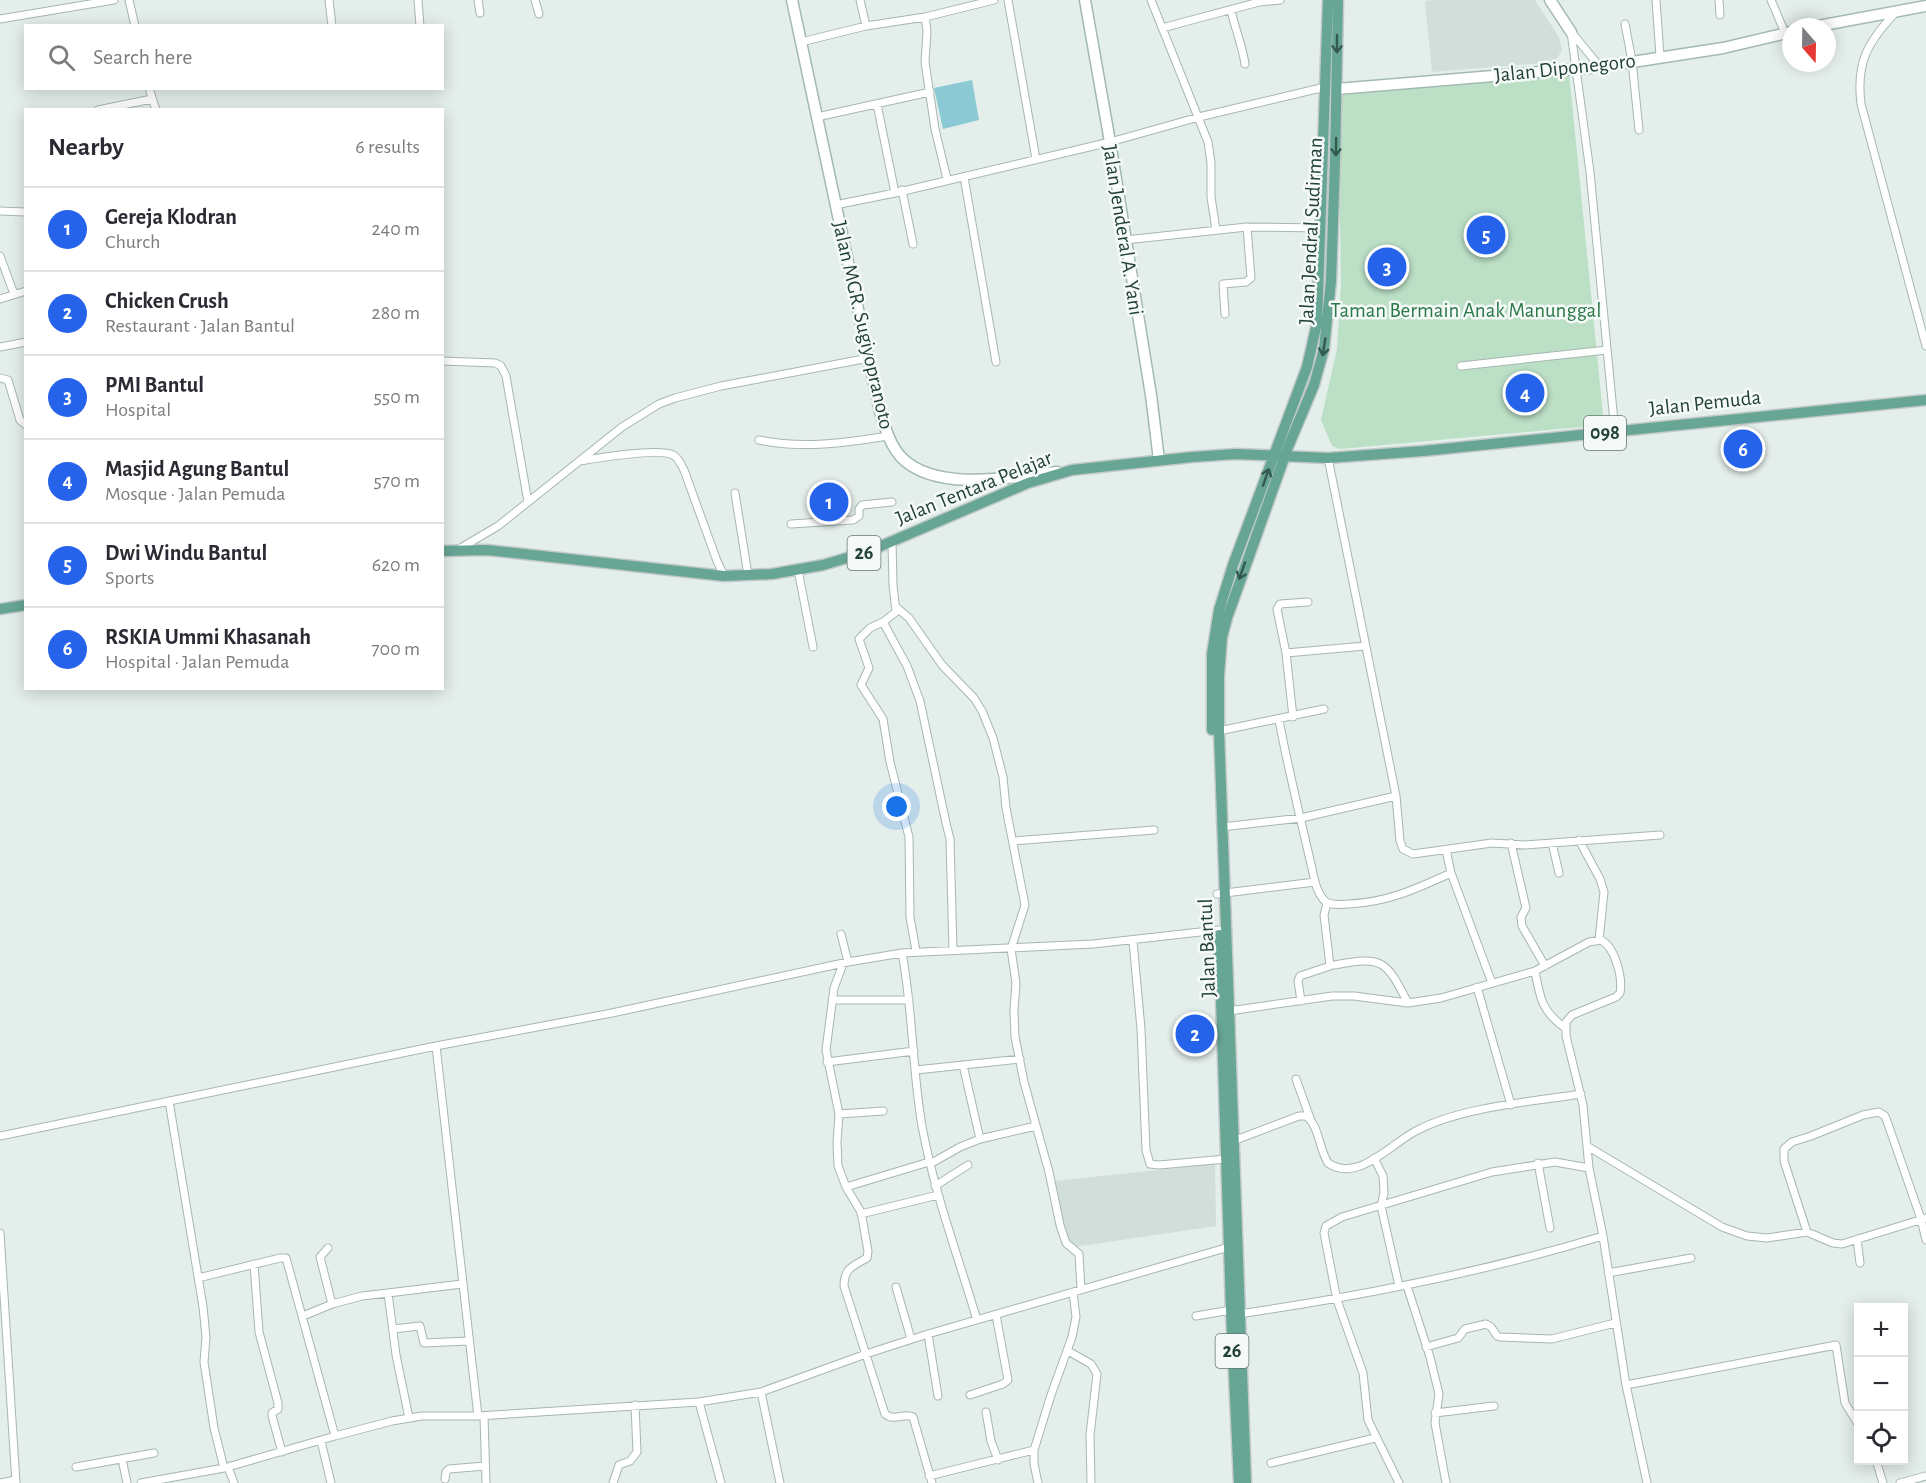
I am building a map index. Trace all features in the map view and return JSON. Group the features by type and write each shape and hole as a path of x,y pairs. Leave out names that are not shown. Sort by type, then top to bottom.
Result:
{"main road":[{"name":"Jalan MGR. Sugiyopranoto","path":"792,0 880,412 888,436 902,457 913,465 935,476 956,480 1014,477 1090,468"},
{"name":"Jalan Jenderal A. Yani","path":"1084,0 1110,142 1151,395 1159,460"},
{"name":"Jalan Jendral Sudirman","path":"1278,457 1314,341 1321,228 1328,0"},
{"name":"Jalan Jendral Sudirman","path":"1278,457 1314,385 1324,349 1331,282 1338,0"},
{"path":"1550,0 1571,32"},
{"path":"1836,23 1926,6"},
{"name":"Jalan Diponegoro","path":"1337,89 1600,67 1723,48 1782,33"},
{"name":"Jalan Pemuda","path":"1278,457 1328,458 1423,451 1926,400"},
{"name":"Jalan Tentara Pelajar","path":"444,551 487,550 724,576 798,570 844,559 892,542 1028,483 1057,474 1159,460 1236,454 1278,457"},
{"name":"Jalan Bantul","path":"1246,1483 1229,1247 1218,930 1222,828 1219,676 1222,637 1227,618 1278,457"},
{"name":"Jalan Bantul","path":"1239,1483 1229,1011 1211,689 1213,640 1226,585 1278,457"},
{"path":"0,609 24,606"}],"street":[{"path":"0,19 114,0"},
{"path":"129,0 135,24"},
{"path":"329,0 332,24"},
{"path":"418,0 420,24"},
{"path":"478,0 480,13"},
{"path":"535,0 539,14"},
{"path":"860,0 866,26"},
{"path":"801,42 866,26 925,17 994,0"},
{"path":"1008,0 1036,159"},
{"path":"1151,0 1199,117 1210,150 1211,197 1216,230"},
{"path":"1162,28 1259,2 1280,0"},
{"path":"1656,0 1660,56"},
{"path":"1719,0 1720,15"},
{"path":"1771,0 1782,21"},
{"path":"1231,10 1237,39 1242,43 1245,64"},
{"path":"1896,11 1866,51 1859,88 1861,104 1926,346"},
{"path":"925,17 927,31 924,55 935,129 947,179"},
{"path":"1625,24 1632,61 1639,130"},
{"path":"1571,32 1600,67"},
{"path":"1571,32 1590,172 1615,432"},
{"path":"835,205 1110,142 1199,117 1325,87"},
{"path":"150,90 155,108"},
{"path":"817,117 930,92"},
{"path":"108,108 152,99"},
{"path":"877,104 913,244"},
{"path":"964,177 996,362"},
{"path":"0,211 24,212"},
{"path":"1225,314 1223,284 1246,282 1251,278 1246,227"},
{"path":"1125,240 1246,227 1321,228"},
{"path":"0,256 14,294"},
{"path":"0,299 24,292"},
{"path":"0,346 24,342"},
{"path":"1461,366 1607,350"},
{"path":"459,549 498,526 634,419 675,398 721,386 869,358"},
{"path":"444,361 495,363 504,370 528,502"},
{"path":"0,378 8,380 20,420 24,423"},
{"path":"759,440 808,446 888,436"},
{"path":"579,462 652,453 672,454 684,470 724,576"},
{"path":"1328,458 1396,796 1400,841 1405,851 1418,854 1492,843 1525,845 1660,835"},
{"path":"735,493 748,575"},
{"path":"791,525 852,520 859,516 860,507 864,504 892,502"},
{"path":"892,542 896,607 894,615 870,628 859,639 869,668 861,685 884,719 890,762 909,837 910,917 916,951"},
{"path":"798,570 813,647"},
{"path":"1293,717 1286,653 1277,607 1280,604 1308,602"},
{"path":"896,607 909,618 942,664 967,689 982,711 999,756 1006,807 1014,841 1024,905 1011,949 1016,983 1014,1024 1020,1059 1049,1172 1059,1225 1066,1244 1079,1254 1076,1317 1068,1351 1034,1450 1038,1483"},
{"path":"883,622 907,666 920,701 950,839 953,950"},
{"path":"1286,653 1365,646"},
{"path":"1219,730 1279,720 1324,709"},
{"path":"1279,720 1289,778 1301,818 1315,882 1327,903 1360,903 1396,897 1451,873"},
{"path":"1222,828 1301,818 1396,796"},
{"path":"1014,841 1154,830"},
{"path":"1579,840 1600,879 1604,892 1599,940"},
{"path":"1511,843 1526,908 1521,917 1522,926 1545,966"},
{"path":"1552,843 1559,873"},
{"path":"1446,850 1451,873 1492,983"},
{"path":"1221,893 1315,882"},
{"path":"1301,1001 1298,981 1300,976 1329,966 1324,915 1327,903"},
{"path":"0,1136 902,953 1133,941 1218,930"},
{"path":"841,934 845,963 837,976 832,1000 826,1050 827,1062 839,1114 838,1166 861,1214 868,1256 848,1270 844,1286 885,1414 894,1419 909,1415 913,1417 931,1480 1034,1450"},
{"path":"1133,941 1148,1161 1150,1164 1159,1165 1226,1159"},
{"path":"1229,1011 1342,995 1408,1002 1441,998 1535,971 1589,942 1605,941 1611,950 1621,984 1620,993 1616,997 1572,1014 1565,1028 1581,1094 1589,1167 1603,1236 1615,1323 1647,1483"},
{"path":"902,953 909,1000 918,1104 929,1163 977,1320"},
{"path":"1335,965 1367,960 1383,964 1396,978 1408,1002"},
{"path":"1535,971 1545,1010 1565,1028"},
{"path":"1477,987 1511,1106"},
{"path":"832,1000 909,1000"},
{"path":"436,1046 468,1341 481,1416 486,1483"},
{"path":"827,1062 914,1051"},
{"path":"915,1070 1020,1059"},
{"path":"963,1065 980,1139"},
{"path":"1296,1079 1325,1158 1332,1166 1345,1169 1374,1158 1407,1135 1430,1124 1463,1114 1581,1094"},
{"path":"169,1101 206,1329 204,1362 214,1428 226,1468 234,1483"},
{"path":"839,1114 883,1111"},
{"path":"1807,1232 1784,1161 1785,1147 1791,1142 1879,1112 1885,1116 1924,1219 1926,1240"},
{"path":"1233,1141 1299,1116 1304,1115 1310,1118"},
{"path":"846,1186 929,1163 980,1139 1036,1126"},
{"path":"1587,1149 1730,1231 1747,1236 1767,1238 1807,1232 1833,1243 1842,1244 1924,1219"},
{"path":"1374,1158 1383,1176 1384,1193 1381,1206 1403,1286 1426,1347 1439,1394 1435,1413 1446,1483"},
{"path":"1399,1483 1375,1438 1366,1413 1364,1373 1337,1300 1324,1228 1337,1219 1492,1172 1538,1163 1565,1162 1589,1167"},
{"path":"1538,1163 1550,1228"},
{"path":"935,1186 969,1165"},
{"path":"861,1214 938,1196"},
{"path":"0,1233 16,1482 0,1483"},
{"path":"1196,1317 1337,1300 1501,1264 1603,1236"},
{"path":"1857,1239 1860,1263"},
{"path":"141,1483 226,1468 335,1436 422,1416 481,1416 699,1402 761,1392 911,1339 1229,1247"},
{"path":"328,1248 320,1257 332,1304"},
{"path":"198,1278 286,1258 335,1436"},
{"path":"1608,1273 1691,1258"},
{"path":"254,1264 259,1332 278,1403 278,1409 272,1416 282,1452"},
{"path":"303,1316 332,1304 362,1296 462,1284"},
{"path":"896,1287 911,1339"},
{"path":"388,1293 395,1349 409,1418"},
{"path":"970,1395 1003,1384 1008,1378 996,1315"},
{"path":"1426,1347 1458,1338 1465,1329 1486,1324 1500,1337 1552,1339 1615,1323"},
{"path":"393,1329 420,1326 424,1343 468,1341"},
{"path":"928,1334 938,1396"},
{"path":"1626,1385 1836,1345 1845,1403 1854,1418"},
{"path":"1068,1351 1088,1361 1097,1372 1090,1435 1091,1483"},
{"path":"761,1392 780,1483"},
{"path":"699,1402 721,1483"},
{"path":"613,1483 619,1465 630,1461 637,1452 635,1405"},
{"path":"1435,1413 1494,1406"},
{"path":"986,1412 991,1441 998,1460"},
{"path":"1271,1463 1375,1438"},
{"path":"321,1441 331,1483"},
{"path":"76,1467 154,1453"},
{"path":"122,1459 127,1483"},
{"path":"1877,1465 1883,1483"},
{"path":"445,1479 447,1470 485,1466"},
{"path":"1900,1483 1926,1476"}],"shaded area":[{"path":"1535,0 1559,37 1562,50 1555,62 1432,72 1425,1"},
{"path":"1215,1164 1216,1226 1074,1247 1069,1244 1058,1211 1055,1181"}],"green space":[{"name":"Taman Bermain Anak Manunggal","path":"1569,72 1604,425 1340,449 1332,446 1321,420 1337,349 1341,285 1338,91"}],"water":[{"path":"972,80 979,120 943,129 934,88"}],"place":[{"name":"Dwi Windu Bantul","path":"1486,235"},
{"name":"PMI Bantul","path":"1387,267"},
{"name":"Masjid Agung Bantul","path":"1525,393"},
{"name":"RSKIA Ummi Khasanah","path":"1743,449"},
{"name":"Gereja Klodran","path":"829,502"},
{"name":"Chicken Crush","path":"1195,1034"}]}
